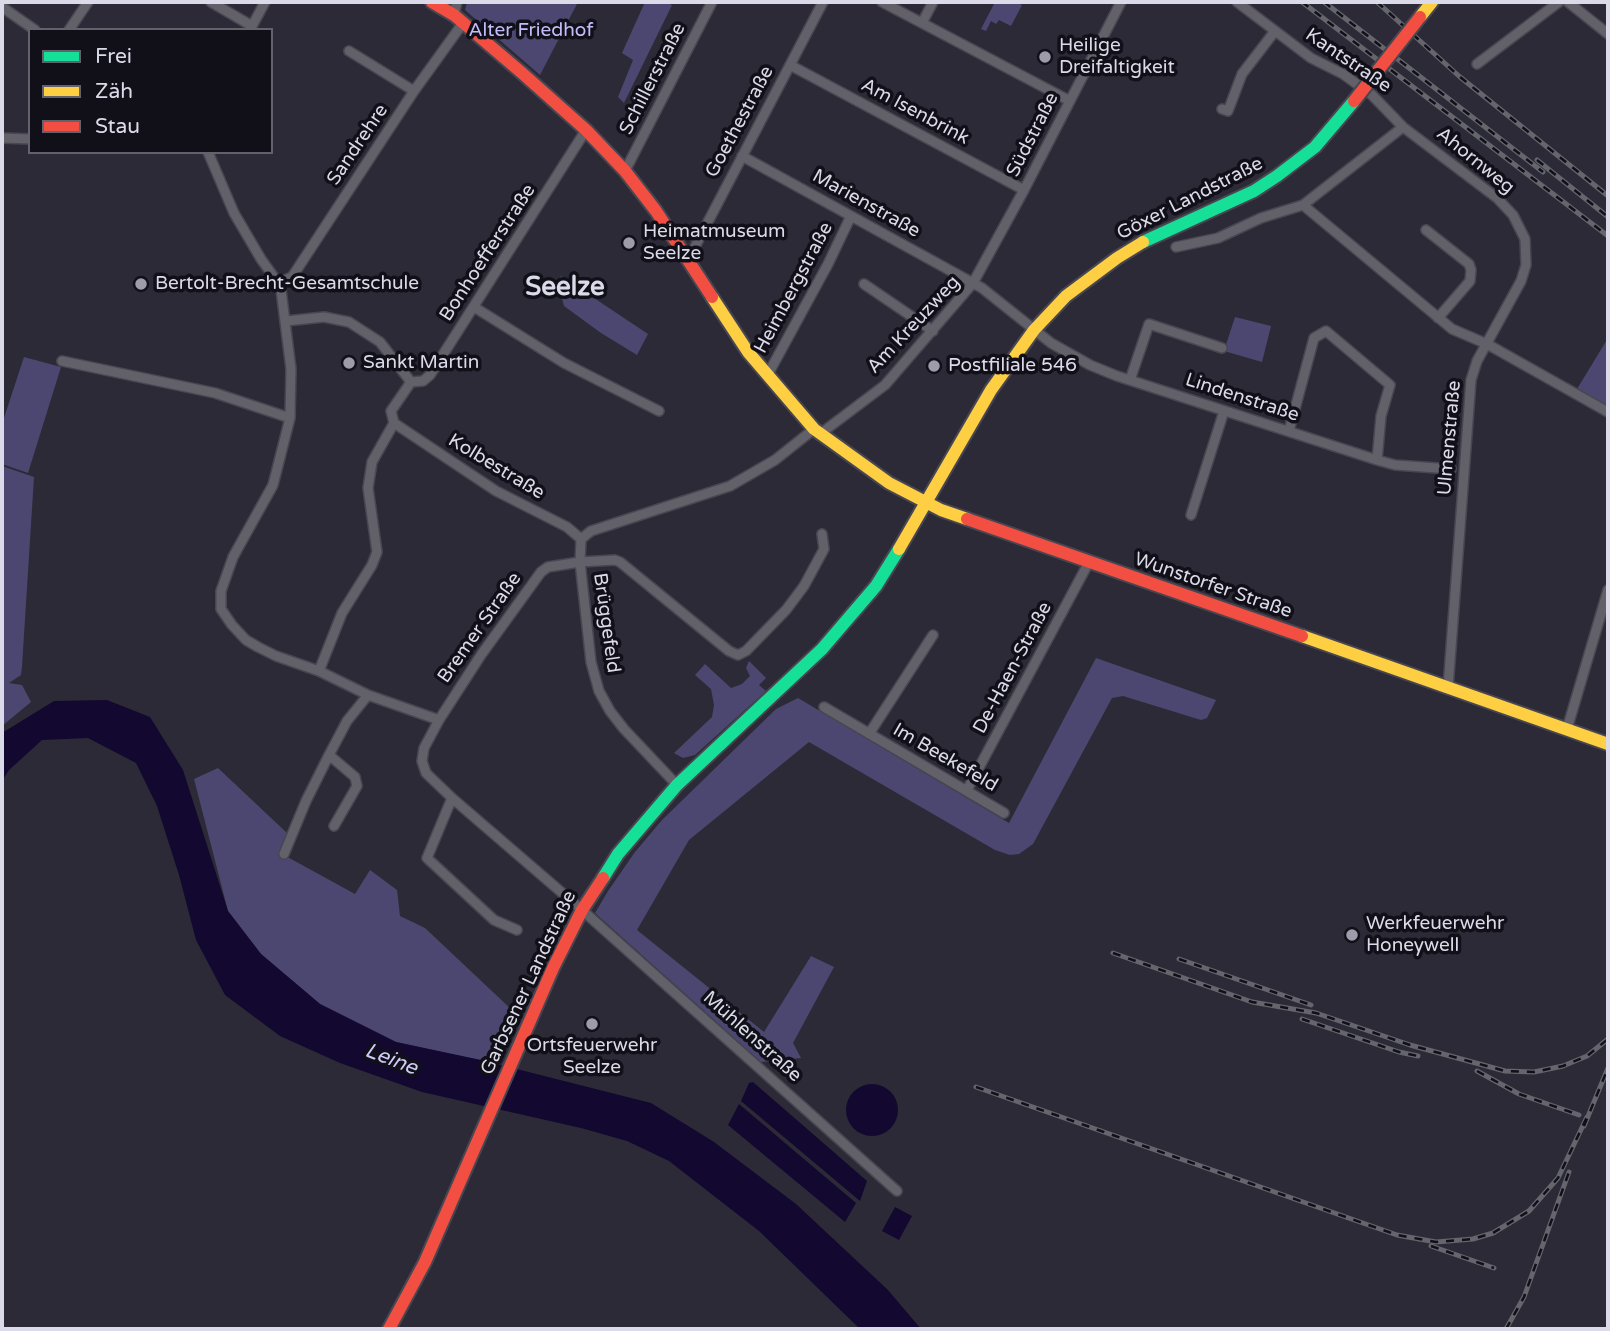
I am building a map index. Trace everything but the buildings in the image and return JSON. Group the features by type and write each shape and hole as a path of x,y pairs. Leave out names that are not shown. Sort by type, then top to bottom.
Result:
{"main road":[{"name":"Wunstorfer Straße","path":"432,2 458,19 586,130 625,172 688,260 737,337 767,376 817,431 889,483 927,503 1089,562 1608,744"},
{"name":"Göxer Landstraße","path":"927,503 991,390 1034,330 1066,296 1117,258 1154,236 1254,191 1299,161 1315,147 1354,101 1432,2"},
{"name":"Garbsener Landstraße","path":"389,1329 425,1262 529,1021 582,910 618,853 677,785 822,649 876,586 927,503"}],"street":[{"path":"70,28 88,2"},
{"path":"211,2 251,28 265,2"},
{"path":"457,2 458,19"},
{"name":"Schillerstraße","path":"625,172 712,2"},
{"name":"Goethestraße","path":"688,260 823,2"},
{"path":"882,2 1070,102"},
{"path":"922,23 933,2"},
{"name":"Südstraße","path":"973,283 1121,2"},
{"name":"Kantstraße","path":"1237,2 1319,63 1353,81 1383,105 1403,127"},
{"path":"1477,64 1559,2"},
{"path":"1568,2 1608,34"},
{"path":"2,7 32,28"},
{"name":"Sandrehre","path":"280,282 292,277 458,19"},
{"path":"1222,108 1227,111 1242,74 1275,31"},
{"path":"349,51 414,91"},
{"name":"Am Isenbrink","path":"790,65 1024,190"},
{"path":"1176,247 1218,238 1261,218 1303,205 1403,127"},
{"name":"Ahornweg","path":"1403,127 1497,198 1520,226 1525,239 1526,265 1521,281 1488,344"},
{"name":"Bonhoefferstraße","path":"319,671 342,613 372,565 377,552 368,488 372,462 394,423 391,411 411,383 423,381 430,375 586,130"},
{"path":"2,138 28,139"},
{"path":"209,154 234,213 261,259 280,282 290,369 290,418 273,485 233,557 221,591 221,608 246,640 276,656 319,671 368,695 439,720"},
{"name":"Marienstraße","path":"742,156 973,283"},
{"path":"1303,205 1452,329 1488,344 1608,412"},
{"name":"Heimbergstraße","path":"767,376 851,216"},
{"path":"1426,230 1469,264 1471,270 1470,281 1438,318"},
{"name":"Am Kreuzweg","path":"817,431 885,385 973,283 1034,330"},
{"path":"864,284 933,331"},
{"path":"474,307 564,363 659,411"},
{"path":"286,321 324,317 349,321 380,342 411,383"},
{"path":"1130,380 1149,324 1222,348"},
{"name":"Lindenstraße","path":"1034,330 1071,356 1130,380 1395,465 1451,469"},
{"path":"1289,431 1314,338 1326,331 1390,385 1381,416 1377,460"},
{"name":"Ulmenstraße","path":"1448,688 1471,380 1477,361 1488,344"},
{"path":"62,361 215,393 290,418"},
{"path":"1191,515 1224,411"},
{"name":"Kolbestraße","path":"394,423 496,491 567,527 581,539"},
{"path":"580,562 581,539 592,531 730,486 817,431"},
{"name":"Bremer Straße","path":"582,910 426,773 422,761 424,748 439,720 481,655 541,572 548,567 580,562 620,562 729,651 738,654 746,651 786,610 804,586 824,549 822,534"},
{"name":"Brüggefeld","path":"580,562 591,662 599,691 624,729 677,785"},
{"name":"De-Haen-Straße","path":"967,790 1089,562"},
{"path":"1567,729 1608,590"},
{"name":"Im Beekefeld","path":"869,734 933,635"},
{"path":"284,855 329,755 347,721 368,695"},
{"name":"Im Beekefeld","path":"824,707 1004,813"},
{"path":"329,755 355,776 357,786 334,826"},
{"path":"452,798 427,858 494,920 517,930"},
{"name":"Mühlenstraße","path":"582,910 897,1191"}],"green space":[{"name":"Alter Friedhof","path":"467,2 578,2 540,75 465,10"},
{"path":"645,2 665,2 672,5 624,103 618,97 633,60 622,53"},
{"path":"995,2 1015,2 1022,5 1011,26 999,20 996,24 991,21 986,31 981,29"},
{"path":"561,276 648,334 637,355 564,306 562,298 552,290"},
{"path":"1235,317 1271,326 1262,362 1224,351"},
{"path":"1608,338 1608,409 1577,389"},
{"path":"24,357 61,367 28,473 2,464 2,424"},
{"path":"2,466 34,477 21,675 9,683 22,685 31,702 2,726"},
{"path":"1096,658 1216,700 1207,718 1201,720 1123,696 1112,698 1033,844 1019,854 1010,855 995,850 809,742 689,840 637,930 764,1032 811,956 834,967 793,1043 801,1058 761,1062 595,913 635,852 662,820 776,709 798,698 1009,823"},
{"path":"749,661 766,678 759,685 766,691 695,755 683,758 674,753 712,717 714,705 711,689 695,675 705,664 731,688 742,684 750,676 746,668"},
{"path":"218,768 287,833 282,854 355,894 370,870 397,890 400,916 425,928 512,1010 487,1062 396,1042 320,1004 261,954 228,911 194,779"}],"water":[{"name":"Leine","path":"107,700 150,717 183,770 228,911 261,954 320,1004 396,1042 481,1060 651,1103 714,1142 796,1204 888,1290 921,1329 860,1329 759,1231 669,1161 627,1141 422,1092 340,1063 280,1036 225,995 196,940 157,806 136,763 88,738 42,740 9,770 2,781 2,733 54,701"},
{"path":"753,1082 867,1181 860,1201 741,1101 749,1083"},
{"path":"872,1084 882,1086 890,1092 896,1100 896,1120 890,1128 882,1134 872,1136 862,1134 854,1128 848,1120 846,1110 848,1100 854,1092 862,1086"},
{"path":"739,1104 856,1203 845,1222 728,1125"},
{"path":"895,1207 912,1216 899,1240 882,1231"}],"railway":[{"path":"1302,2 1608,236"},
{"path":"1324,2 1543,172"},
{"path":"1377,2 1460,77 1608,196"},
{"path":"1537,160 1608,217"},
{"path":"1113,953 1252,1002 1316,1013 1410,1045 1505,1071 1534,1072 1563,1066 1587,1056 1608,1039"},
{"path":"1179,959 1311,1005"},
{"path":"1302,1019 1418,1056"},
{"path":"1584,1126 1608,1068"},
{"path":"1477,1071 1519,1094 1579,1115"},
{"path":"976,1087 1397,1235 1436,1242 1473,1239 1493,1233 1529,1211 1558,1178 1587,1117"},
{"path":"1506,1329 1524,1297 1569,1172"},
{"path":"1431,1246 1494,1268"}],"traffic: fast":[{"path":"1143,242 1254,191 1277,176 1315,147 1354,101"},
{"path":"603,878 618,854 677,785 822,649 876,586 899,549"}],"traffic: slow":[{"path":"1420,17 1432,2"},
{"path":"899,549 991,390 1034,330 1066,296 1143,242"},
{"path":"712,297 748,352 814,429 889,483 941,510 967,519"},
{"path":"1302,636 1608,744"}],"traffic: jam":[{"path":"432,2 454,15 522,73 586,130 625,171 656,211 712,297"},
{"path":"1354,101 1420,17"},
{"path":"967,519 1302,636"},
{"path":"389,1329 425,1262 553,968 582,910 603,878"}],"place":[{"name":"Heilige Dreifaltigkeit","path":"1045,57"},
{"name":"Heimatmuseum Seelze","path":"629,243"},
{"name":"Bertolt-Brecht-Gesamtschule","path":"141,284"},
{"name":"Sankt Martin","path":"349,363"},
{"name":"Postfiliale 546","path":"934,366"},
{"name":"Werkfeuerwehr Honeywell","path":"1352,935"},
{"name":"Ortsfeuerwehr Seelze","path":"592,1024"}],"district":[{"name":"Seelze","path":"565,288"}]}
